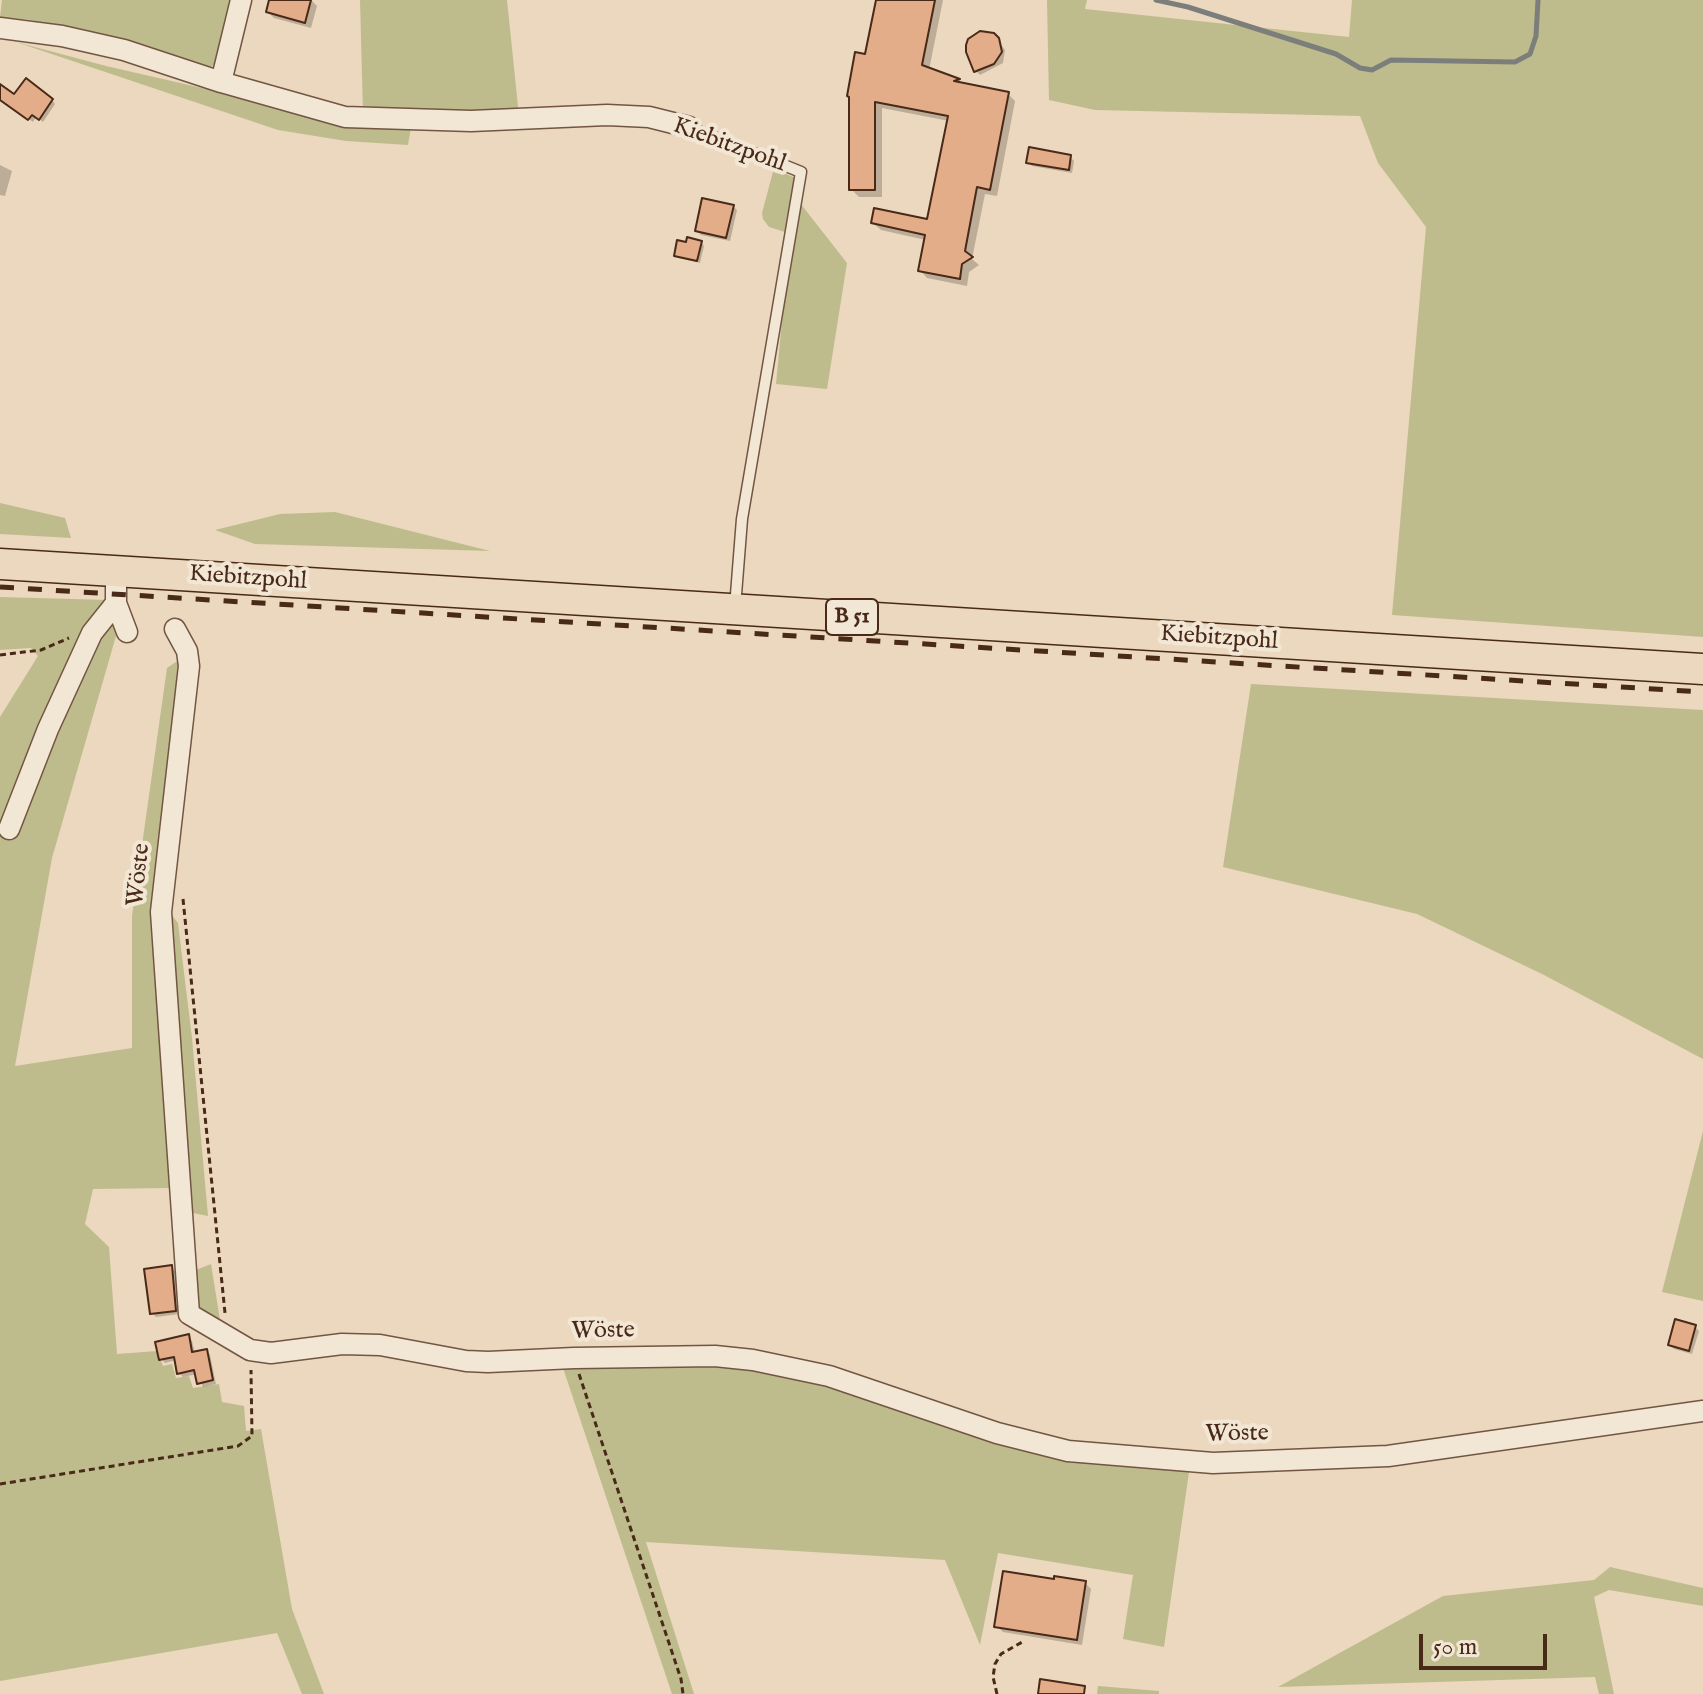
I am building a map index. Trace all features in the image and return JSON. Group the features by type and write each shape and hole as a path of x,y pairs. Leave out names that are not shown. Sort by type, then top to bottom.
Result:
{"main road":[{"name":"Kiebitzpohl","path":"0,564 116,563 735,609 1703,669"}],"street":[{"path":"221,82 241,0"},
{"name":"Kiebitzpohl","path":"0,28 62,36 124,50 221,82 345,117 471,121 607,115 649,117 689,127"},
{"path":"116,563 116,603 127,632"},
{"path":"9,829 48,729 92,633 116,603"},
{"name":"Wöste","path":"175,629 187,651 189,666 161,912 189,1314 250,1350 271,1353 342,1344 380,1345 466,1361 715,1356 780,1364 829,1376 997,1433 1068,1451 1213,1463 1388,1456 1703,1411"}],"lane":[{"name":"Kiebitzpohl","path":"689,127 801,172 742,519 735,609"}],"path":[{"path":"0,1484 238,1446 252,1436 250,1350"},
{"path":"574,1358 681,1679 683,1694"},
{"path":"997,1694 993,1677 995,1664 1001,1654 1024,1641"}],"shaded area":[{"path":"2,0 234,0 219,62 205,70 116,40 31,20 0,17"},
{"path":"360,0 507,0 519,116 363,113"},
{"path":"1047,0 1087,0 1085,9 1349,37 1352,0 1703,0 1703,637 1392,615 1426,227 1378,163 1360,116 1095,110 1049,100"},
{"path":"16,42 285,107 411,127 408,145 346,141 278,130"},
{"path":"774,168 797,179 785,232 769,227 763,219"},
{"path":"800,203 847,263 827,389 776,384 786,278"},
{"path":"0,503 65,518 71,538 0,534"},
{"path":"335,512 490,551 255,544 215,530 280,514"},
{"path":"0,597 108,600 113,608 116,636 52,858 15,1066 132,1048 132,916 167,668 179,660 183,681 161,1067 170,1188 93,1189 85,1224 109,1247 117,1354 157,1351 163,1366 172,1364 176,1378 189,1376 193,1388 219,1384 222,1402 244,1406 246,1431 261,1429 292,1609 324,1694 302,1694 277,1633 0,1681 0,717 38,656 31,648 0,650"},
{"path":"1251,684 1703,710 1703,1059 1544,975 1417,914 1223,867"},
{"path":"168,910 178,923 208,1216 188,1212"},
{"path":"1703,1131 1703,1301 1662,1292"},
{"path":"211,1264 221,1326 193,1308 191,1272"},
{"path":"562,1365 732,1365 826,1381 1077,1461 1189,1472 1164,1647 1123,1639 1133,1575 998,1553 980,1645 945,1560 646,1542 694,1694 672,1694"},
{"path":"1610,1567 1703,1588 1703,1606 1609,1590 1594,1597 1614,1694 1599,1694 1595,1677 1278,1687 1443,1596 1594,1580"},
{"path":"1098,1686 1159,1691 1159,1694 1097,1694"}],"building":[{"path":"269,0 311,0 305,23 266,12"},
{"path":"876,0 935,0 922,65 960,79 954,81 1009,92 990,190 977,187 965,251 973,257 962,264 960,279 918,271 925,235 871,223 874,208 927,219 948,116 875,102 875,190 849,190 847,96 855,52 865,54"},
{"path":"980,31 994,33 999,38 1002,52 994,64 974,72 966,45 968,39"},
{"path":"26,78 53,99 39,120 32,115 28,120 0,100 0,84 14,94"},
{"path":"1029,147 1071,155 1069,170 1026,163"},
{"path":"702,198 734,205 726,238 695,231"},
{"path":"687,237 702,241 697,261 674,256 677,240 686,242"},
{"path":"172,1265 176,1311 150,1314 144,1269"},
{"path":"1675,1319 1696,1325 1689,1351 1668,1345"},
{"path":"189,1334 192,1352 207,1349 213,1380 197,1384 194,1370 177,1374 174,1357 159,1360 155,1342"},
{"path":"1003,1571 1086,1581 1077,1640 994,1627"},
{"path":"1040,1679 1085,1686 1084,1694 1038,1694"}],"waterway":[{"path":"1156,0 1188,7 1336,54 1360,68 1372,70 1391,60 1515,62 1530,54 1536,36 1538,0"}],"railway":[{"path":"0,587 1703,692"}]}
